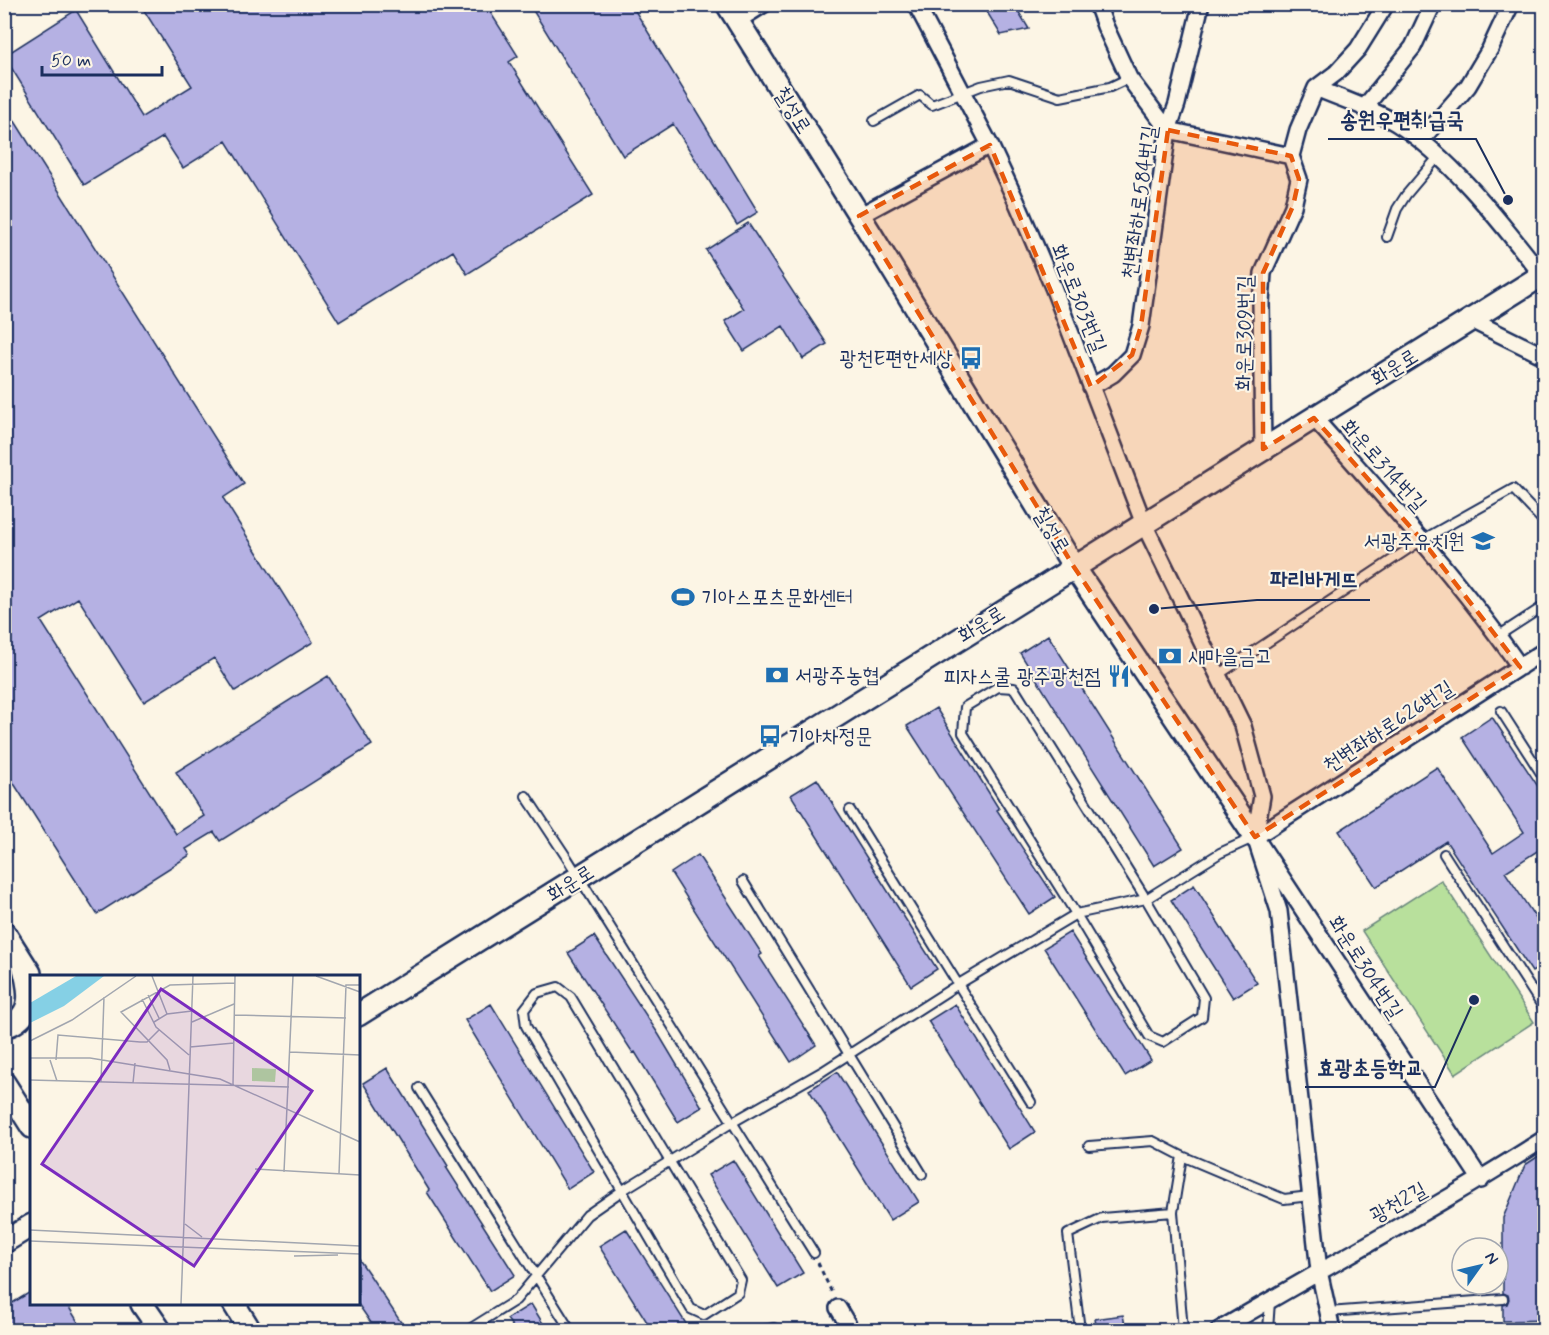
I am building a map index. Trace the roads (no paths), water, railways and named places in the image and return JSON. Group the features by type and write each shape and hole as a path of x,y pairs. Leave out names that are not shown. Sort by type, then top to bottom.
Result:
{"street":[{"path":"732,13 764,4"},
{"name":"화운로303번길","path":"916,4 990,145 1018,205 1053,287 1144,524"},
{"path":"1097,4 1129,78 1168,130 1291,156"},
{"name":"천변좌하로584번길","path":"1091,387 1113,374 1132,355 1142,326 1168,130 1177,104 1202,4"},
{"name":"화운로309번길","path":"1263,449 1261,303 1263,273 1293,206 1299,179 1291,156 1298,130 1316,88 1336,73 1358,49 1386,4"},
{"path":"1365,108 1413,46 1433,4"},
{"path":"1421,140 1468,86 1490,49 1510,4"},
{"name":"칠성로","path":"732,13 860,216 1074,567 1255,837"},
{"path":"1316,88 1394,122 1421,140 1488,209 1544,274"},
{"path":"860,216 990,145"},
{"name":"화운로","path":"360,1014 1544,274"},
{"path":"1469,319 1545,356"},
{"name":"화운로314번길","path":"1314,418 1422,540 1520,667"},
{"path":"1144,524 1243,726 1262,796 1255,837 1279,911 1319,1271 1332,1330"},
{"name":"천변좌하로626번길","path":"1255,837 1545,651"},
{"name":"화운로304번길","path":"1255,837 1481,1180"},
{"path":"4,932 27,969 29,991 24,1016 14,1024 4,1027"},
{"path":"4,1083 30,1124"},
{"name":"광천2길","path":"1219,1330 1481,1180 1545,1139"},
{"path":"4,1242 30,1226"},
{"path":"143,1305 160,1330"},
{"path":"235,1305 250,1330"},
{"path":"838,1308 851,1330"}],"lane":[{"path":"874,121 920,95 932,105 981,86 1010,80 1060,97 1110,87 1129,78"},
{"path":"1388,237 1402,202 1438,157"},
{"name":"화운로314번길","path":"1422,540 1513,489 1545,522"},
{"path":"1218,675 1422,540"},
{"path":"1498,636 1545,606"},
{"path":"998,687 1014,688 1146,899 1204,998 1202,1017 1163,1042 1149,1036 1076,914 963,733 965,707 998,687"},
{"path":"1501,711 1545,778"},
{"path":"526,796 814,1253"},
{"path":"850,810 1030,1102"},
{"path":"468,1330 516,1300 587,1215 670,1160 850,1054 957,985 1076,914 1146,899 1220,853 1255,837"},
{"path":"1444,854 1545,1009"},
{"path":"743,881 922,1174"},
{"path":"558,987 571,997 741,1280 738,1293 704,1315 691,1309 623,1190 526,1026 524,1010 537,993 558,987"},
{"path":"419,1088 570,1330"},
{"path":"1089,1146 1153,1141 1182,1156 1284,1199 1310,1196"},
{"path":"1182,1156 1173,1212 1183,1330"},
{"path":"1080,1330 1068,1234 1102,1218 1173,1212"},
{"path":"1268,1330 1271,1299"},
{"path":"1328,1312 1503,1299"},
{"path":"764,1330 774,1328 778,1330"}],"place":[{"name":"송원우편취급국","path":"1508,200"},
{"name":"광천E편한세상","path":"971,358"},
{"name":"서광주유치원","path":"1483,541"},
{"name":"기아스포츠문화센터","path":"683,597"},
{"name":"파리바게뜨","path":"1154,609"},
{"name":"새마을금고","path":"1170,656"},
{"name":"서광주농협","path":"777,675"},
{"name":"피자스쿨 광주광천점","path":"1119,676"},
{"name":"기아차정문","path":"770,736"},
{"name":"효광초등학교","path":"1474,1000"}]}
